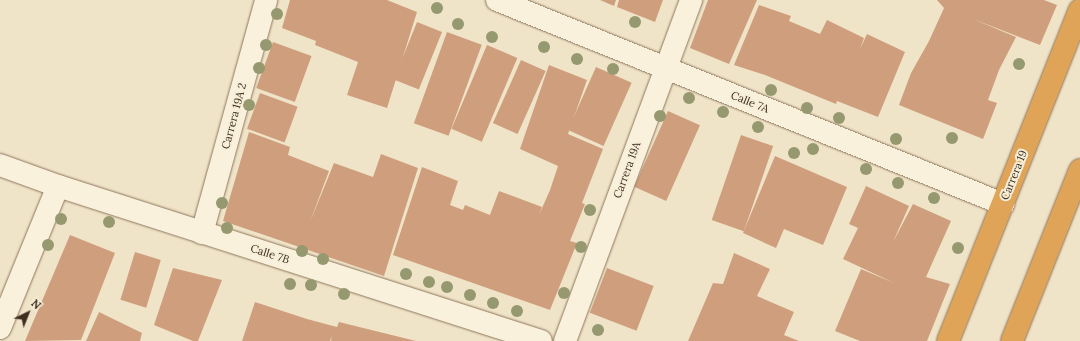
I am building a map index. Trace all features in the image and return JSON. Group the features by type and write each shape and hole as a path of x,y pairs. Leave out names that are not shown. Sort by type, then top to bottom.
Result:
{"highway":[{"name":"Carrera 19","path":"948,341 1080,10"},
{"path":"1012,341 1080,170"}],"street":[{"name":"Carrera 19A 2","path":"202,232 266,0"},
{"name":"Calle 7A","path":"497,0 1003,204"},
{"name":"Carrera 19A","path":"565,341 664,68 691,0"},
{"name":"Calle 7B","path":"0,165 58,186 541,341"},
{"path":"0,328 58,186"}],"building":[{"path":"290,0 387,0 417,12 387,108 347,95 358,62 315,45 316,41 282,28"},
{"path":"600,0 616,0 614,6"},
{"path":"619,0 663,0 655,22 617,7"},
{"path":"708,0 757,0 729,64 690,48"},
{"path":"937,0 1044,0 1057,5 1040,45 973,19 1016,37 999,70 988,100 997,103 983,139 899,105 911,73 929,41 944,8"},
{"path":"759,5 791,16 789,21 820,34 827,20 864,38 860,49 867,34 905,52 878,117 837,101 836,104 765,75 734,65"},
{"path":"417,22 442,32 419,90 394,79"},
{"path":"447,32 482,45 449,136 414,123"},
{"path":"273,42 312,56 295,102 256,88"},
{"path":"487,45 517,58 482,142 451,129"},
{"path":"521,60 546,71 518,134 493,123"},
{"path":"549,65 587,80 568,134 603,149 582,203 585,204 570,241 577,243 550,310 393,255 422,167 458,181 450,205 463,210 465,205 490,215 499,191 542,207 539,215 550,190 558,166 520,149"},
{"path":"596,67 632,83 604,146 568,130"},
{"path":"260,93 298,107 285,142 247,129"},
{"path":"668,111 700,125 666,201 634,187"},
{"path":"249,132 290,147 288,155 329,171 310,222 334,163 373,177 381,154 418,168 384,276 223,221"},
{"path":"741,135 773,146 744,231 712,220"},
{"path":"775,156 847,187 823,245 784,229 776,248 743,233"},
{"path":"866,186 909,206 893,242 913,204 951,221 926,277 950,284 927,341 860,341 835,331 861,269 894,283 843,259 858,228 849,224"},
{"path":"70,235 115,253 81,340 25,341"},
{"path":"135,252 161,260 146,308 120,300"},
{"path":"734,253 770,269 757,296 794,312 784,335 799,341 688,341 713,283 723,284"},
{"path":"173,268 222,280 198,341 193,341 154,325"},
{"path":"607,268 654,286 636,331 590,313"},
{"path":"255,302 337,327 339,322 416,341 331,341 332,336 330,341 242,341"},
{"path":"99,312 142,333 140,341 86,341"}]}
